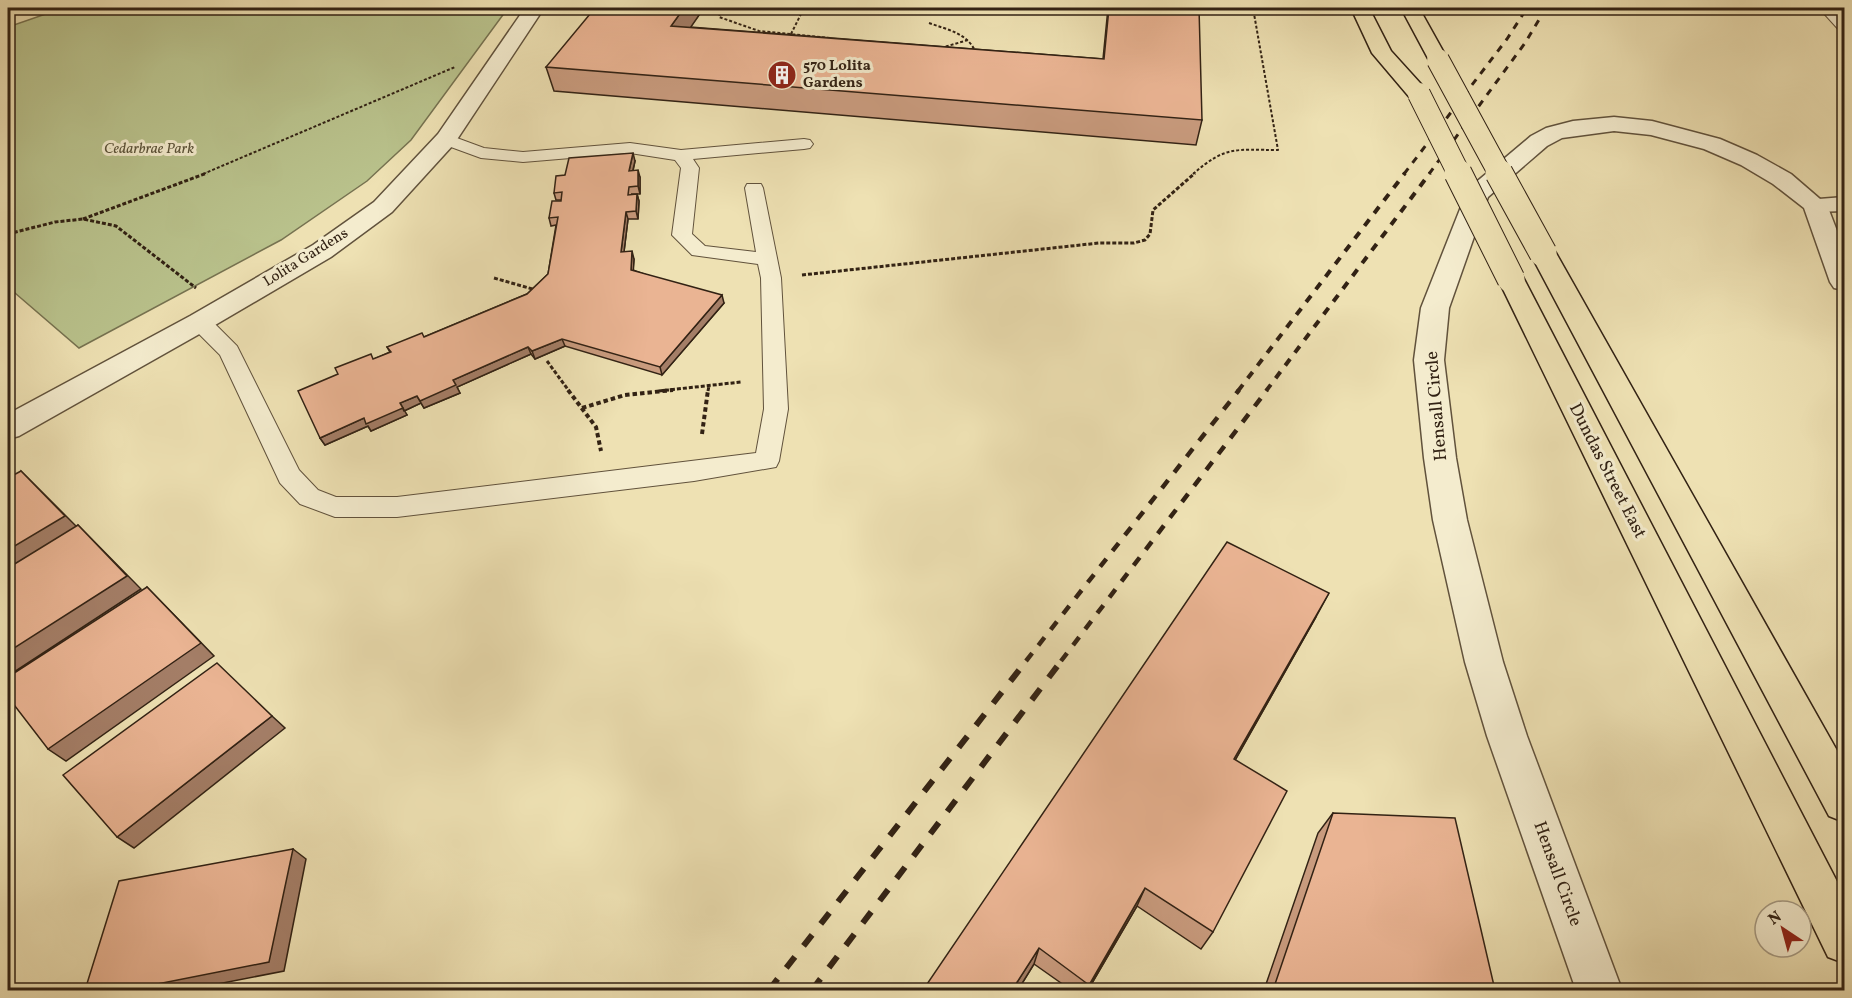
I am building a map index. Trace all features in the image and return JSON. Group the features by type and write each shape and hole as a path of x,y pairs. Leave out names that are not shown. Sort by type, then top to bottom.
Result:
{"main road":[{"name":"Dundas Street East","path":"1359,8 1382,53 1419,94 1845,941"},
{"path":"1410,8 1542,253 1845,802"}],"street":[{"name":"Lolita Gardens","path":"8,428 200,322 322,251 374,213 446,139 534,8"},
{"name":"Hensall Circle","path":"1599,990 1507,736 1484,662 1450,520 1440,458 1430,360 1435,308 1477,194 1539,141 1563,131 1614,124 1652,128 1692,138 1749,160 1782,179 1815,205"},
{"path":"1845,204 1815,205 1845,282"}],"lane":[{"path":"1826,8 1845,27"},
{"path":"446,139 481,153 523,157 630,148 681,155 804,144"},
{"path":"681,155 690,168 682,235 699,251 769,268"},
{"path":"200,322 229,351 289,476 309,497 335,507 397,507 767,460 776,409 775,375 769,268 754,188"}],"path":[{"path":"721,8 719,17 735,26 757,32 832,39"},
{"path":"791,34 804,8"},
{"path":"769,268 1006,256 1103,243 1138,243 1148,238 1151,233 1153,210 1209,160 1230,150 1278,150 1253,8"},
{"path":"929,23 969,40 974,45 976,55"},
{"path":"939,48 969,40"},
{"path":"8,234 55,222 83,219 176,186 424,78 458,65 504,53"},
{"path":"83,219 116,226 200,291 200,322"},
{"path":"494,278 541,291"},
{"path":"547,361 597,427 607,482"},
{"path":"582,408 625,395 709,386 775,375"},
{"path":"692,436 703,434 709,386"}],"green space":[{"name":"Cedarbrae Park","path":"63,8 508,8 411,140 367,181 281,240 79,348 8,287 8,27"}],"building":[{"name":"570 Lolita Gardens","path":"595,8 684,8 671,26 1104,59 1109,8 1199,8 1202,120 546,67"},
{"path":"633,153 629,171 638,170 638,186 629,187 628,195 637,194 636,211 626,212 621,252 632,251 631,270 722,295 660,367 562,339 532,351 528,347 453,380 456,385 420,401 417,396 400,403 403,408 366,424 364,418 320,438 298,391 338,374 335,368 371,354 373,359 391,352 387,347 422,333 424,337 527,294 548,274 558,217 549,218 552,201 561,201 562,192 554,193 556,176 565,175 569,158"},
{"path":"21,471 65,516 8,550 8,478"},
{"path":"78,525 127,576 8,652 8,568"},
{"path":"1227,542 1329,593 1234,759 1287,791 1213,932 1145,888 1089,985 1039,948 1012,990 923,990"},
{"path":"147,587 201,643 48,749 8,697 8,677"},
{"path":"217,663 272,716 117,837 63,775"},
{"path":"1333,813 1455,818 1495,990 1273,990"},
{"path":"293,849 269,962 127,990 85,990 119,881"}],"railway":[{"path":"1404,174 1507,39 1527,8"},
{"path":"1429,174 1525,43 1546,8"},
{"path":"1238,391 1405,173"},
{"path":"1266,391 1430,173"},
{"path":"1026,661 1239,390"},
{"path":"1061,661 1267,390"},
{"path":"769,990 1027,660"},
{"path":"812,990 1062,660"}],"place":[{"name":"570 Lolita Gardens","path":"782,75"}]}
